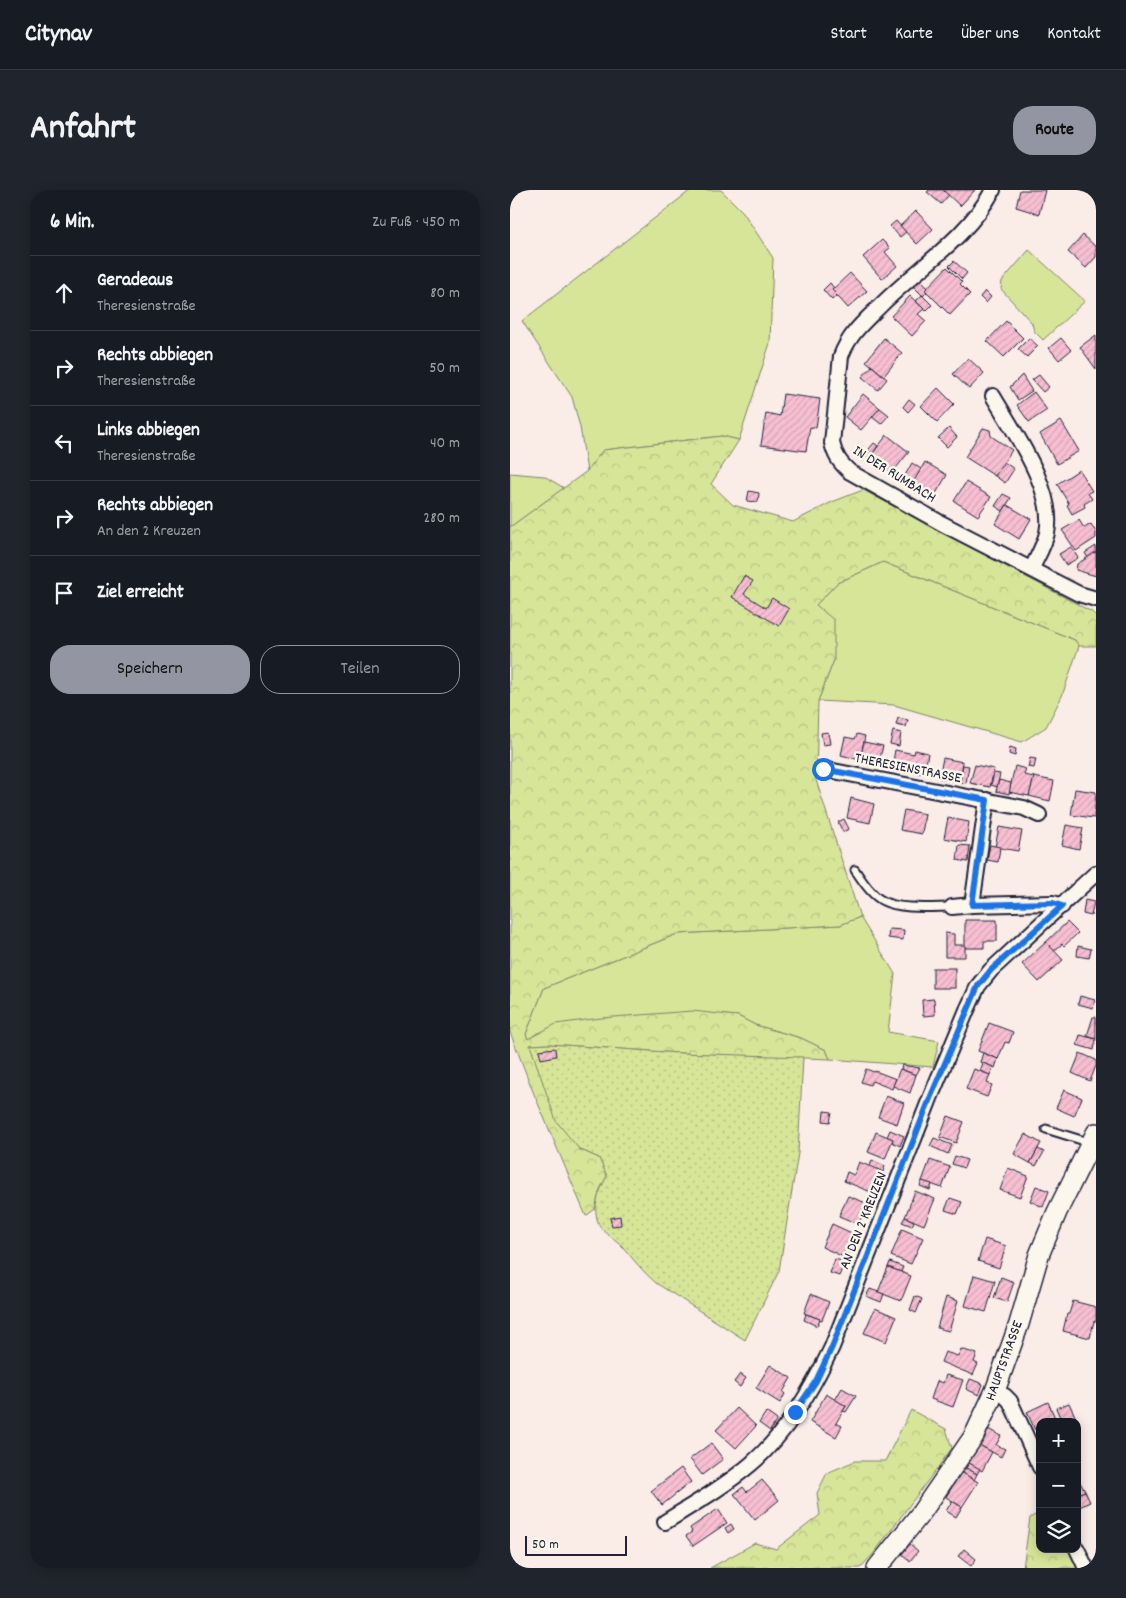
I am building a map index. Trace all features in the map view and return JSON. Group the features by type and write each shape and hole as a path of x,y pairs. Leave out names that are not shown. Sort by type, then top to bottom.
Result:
{"main road":[{"name":"HAUPTSTRASSE","path":"878,1568 921,1513 974,1436 995,1391 1019,1324 1039,1256 1057,1212 1094,1138"}],"street":[{"name":"IN DER RUMBACH","path":"993,190 975,217 957,236 899,287 850,337 842,356 832,443 840,464 850,472 941,523 1032,568 1079,594 1096,599"},
{"path":"993,396 1028,455 1044,493 1048,514 1047,532 1042,549 1032,568"},
{"name":"THERESIENSTRASSE","path":"823,769 987,800 1024,808 1038,815"},
{"path":"972,905 987,800"},
{"path":"952,907 1053,903 1062,906 1096,873"},
{"name":"AN DEN 2 KREUZEN","path":"665,1522 706,1497 751,1464 770,1445 816,1381 832,1347 931,1096 978,986 991,970 1062,906"},
{"path":"995,1391 1010,1401 1038,1463"},
{"path":"1079,1553 1086,1568"}],"lane":[{"path":"855,870 882,902 906,907 952,907"},
{"path":"1046,1129 1094,1138"}],"green space":[{"path":"691,190 721,190 743,212 773,258 770,343 739,440 722,436 603,450 587,471 580,427 572,397 522,321"},
{"path":"1029,250 1085,301 1043,340 1034,331 1032,323 1001,289 1002,281"},
{"path":"722,436 739,440 711,484 733,505 793,522 832,502 863,490 1092,612 1096,616 1096,646 1079,646 1075,640 883,562 837,583 816,605 834,620 834,660 818,701 816,780 860,917 840,925 677,934 544,988 526,1034 528,1039 556,1024 601,1018 692,1011 738,1016 755,1025 801,1038 826,1050 830,1059 679,1053 549,1044 530,1045 579,1149 599,1158 607,1176 600,1189 595,1209 586,1216 510,1032 510,527 587,471 603,450"},
{"path":"510,473 544,476 564,488 510,527"},
{"path":"883,562 1075,640 1079,646 1062,696 1046,727 1022,742 894,705 818,701 834,660 816,605 837,583"},
{"path":"860,917 895,974 888,1032 939,1041 933,1067 830,1059 826,1050 801,1038 755,1025 738,1016 537,1033 528,1040 526,1034 544,988 677,934 840,925"},
{"path":"549,1044 679,1053 803,1057 798,1153 779,1271 745,1340 656,1283 620,1244 601,1228 596,1215 596,1208 601,1188 607,1176 599,1158 579,1149 556,1121 530,1045"},
{"path":"911,1410 946,1429 952,1448 874,1553 860,1568 710,1568 755,1543 776,1549 820,1515 817,1493 827,1473 855,1461 885,1461"},
{"path":"1036,1514 1036,1553 1072,1553 1079,1568 1023,1568 1030,1518"}],"building":[{"path":"929,190 943,190 949,195 941,204 927,192"},
{"path":"943,190 975,190 960,206"},
{"path":"1020,190 1045,190 1039,214 1016,207"},
{"path":"1096,190 1096,196 1083,191"},
{"path":"916,211 933,229 917,244 900,226"},
{"path":"896,221 906,232 900,237 890,226"},
{"path":"1083,235 1096,247 1096,257 1086,268 1068,252"},
{"path":"882,240 890,248 885,252 897,266 882,279 863,257"},
{"path":"954,261 967,273 962,279 949,266"},
{"path":"947,267 962,282 960,284 970,294 950,315 925,290"},
{"path":"850,273 867,291 848,308 832,290"},
{"path":"919,280 927,288 925,290 927,292 923,296 913,286"},
{"path":"830,283 834,288 832,290 837,295 832,300 823,290"},
{"path":"985,291 991,297 986,303 980,297"},
{"path":"922,295 932,305 926,311 916,301"},
{"path":"910,296 924,309 918,314 926,321 912,336 891,316"},
{"path":"1006,321 1023,338 1004,357 987,341"},
{"path":"1096,335 1096,369 1080,347"},
{"path":"884,338 902,353 884,376 866,361"},
{"path":"1029,338 1038,346 1027,357 1018,349"},
{"path":"1061,338 1071,350 1059,360 1049,348"},
{"path":"968,358 984,373 969,389 953,374"},
{"path":"872,366 887,379 878,390 862,377"},
{"path":"1022,375 1032,391 1018,400 1010,387"},
{"path":"1039,375 1049,387 1043,392 1032,380"},
{"path":"938,388 954,404 937,422 921,406"},
{"path":"1034,392 1047,410 1029,422 1017,405"},
{"path":"783,394 820,399 816,428 810,427 806,451 761,445 766,413 780,416"},
{"path":"863,394 880,408 861,430 845,417"},
{"path":"909,399 915,404 908,412 903,407"},
{"path":"880,408 889,415 881,424 872,417"},
{"path":"1061,421 1079,451 1057,464 1040,434"},
{"path":"949,428 957,437 947,447 938,438"},
{"path":"983,428 990,430 991,436 1012,450 995,476 965,457"},
{"path":"887,435 909,452 892,473 870,457"},
{"path":"874,443 878,446 870,457 873,459 871,461 864,455"},
{"path":"925,462 947,475 935,495 913,482"},
{"path":"1004,462 1014,469 1005,483 995,476"},
{"path":"912,463 921,469 912,484 903,479"},
{"path":"1079,470 1092,491 1088,493 1092,499 1084,504 1085,507 1072,514 1067,505 1069,504 1057,484"},
{"path":"966,482 991,497 978,516 954,501"},
{"path":"749,491 759,493 758,502 747,501"},
{"path":"1003,494 1011,498 1003,511 995,506"},
{"path":"1007,505 1031,519 1019,539 995,524"},
{"path":"1079,520 1084,528 1091,524 1096,532 1096,538 1076,551 1062,530"},
{"path":"1096,546 1096,552 1088,558 1085,553"},
{"path":"1071,547 1078,558 1066,565 1059,554"},
{"path":"1096,552 1096,576 1076,570 1077,564"},
{"path":"744,576 753,581 744,594 766,608 772,598 789,609 779,626 732,597"},
{"path":"898,718 908,720 906,727 896,725"},
{"path":"893,731 901,733 899,746 890,744"},
{"path":"828,732 830,744 823,745 821,733"},
{"path":"857,734 865,736 860,760 841,755 845,737 855,739"},
{"path":"864,742 883,746 878,765 860,760"},
{"path":"1010,747 1016,749 1015,756 1009,754"},
{"path":"895,750 914,754 915,750 928,753 924,774 892,768"},
{"path":"943,758 963,762 960,782 939,778"},
{"path":"1030,758 1036,759 1034,768 1028,767"},
{"path":"963,765 969,766 966,783 960,782"},
{"path":"975,765 994,769 990,787 970,783"},
{"path":"1015,766 1026,769 1024,775 1034,777 1029,796 1009,792"},
{"path":"994,773 1000,774 997,787 991,785"},
{"path":"1034,777 1054,781 1050,801 1029,796"},
{"path":"999,780 1011,783 1009,794 996,791"},
{"path":"1075,789 1096,792 1094,818 1071,815"},
{"path":"851,798 874,804 870,823 847,818"},
{"path":"904,810 925,814 922,834 900,830"},
{"path":"948,818 969,822 966,842 944,838"},
{"path":"844,819 849,829 843,832 838,822"},
{"path":"1066,825 1083,828 1079,849 1062,845"},
{"path":"999,827 1022,831 1018,851 995,847"},
{"path":"959,845 970,846 968,862 957,860"},
{"path":"990,845 1000,847 998,862 987,860"},
{"path":"1085,900 1094,902 1091,916 1083,914"},
{"path":"965,920 997,920 997,941 984,941 984,948 965,948"},
{"path":"1067,922 1078,933 1064,946 1062,944 1054,951 1046,942"},
{"path":"889,929 904,930 903,940 888,938"},
{"path":"945,933 954,934 954,945 965,945 965,957 945,957"},
{"path":"1046,942 1063,960 1039,982 1022,964"},
{"path":"1078,946 1091,949 1089,958 1077,956"},
{"path":"933,968 955,968 955,988 933,988"},
{"path":"1080,996 1095,1000 1093,1008 1078,1004"},
{"path":"934,999 935,1015 923,1016 922,1000"},
{"path":"1093,1017 1096,1017 1096,1039 1087,1036"},
{"path":"989,1023 1013,1032 1009,1043 1005,1042 998,1059 978,1051"},
{"path":"1080,1035 1096,1039 1094,1050 1077,1045"},
{"path":"555,1048 556,1056 541,1059 539,1050"},
{"path":"983,1053 998,1059 995,1068 980,1062"},
{"path":"1080,1053 1096,1060 1096,1066 1090,1081 1072,1073"},
{"path":"983,1063 993,1067 990,1075 980,1071"},
{"path":"902,1065 920,1068 916,1075 901,1069"},
{"path":"866,1069 896,1079 892,1089 872,1081 870,1085 861,1082"},
{"path":"900,1069 916,1075 910,1093 893,1086"},
{"path":"974,1069 990,1075 987,1083 992,1085 987,1097 966,1089"},
{"path":"1064,1090 1082,1098 1074,1116 1056,1108"},
{"path":"886,1096 904,1103 897,1124 878,1117"},
{"path":"824,1111 832,1112 830,1122 823,1121"},
{"path":"948,1116 964,1122 956,1143 940,1137"},
{"path":"890,1130 904,1136 900,1146 892,1142 893,1139 887,1137"},
{"path":"876,1132 893,1139 885,1159 868,1152"},
{"path":"1025,1134 1041,1143 1030,1163 1014,1154"},
{"path":"934,1138 952,1145 948,1154 930,1146"},
{"path":"1038,1149 1044,1152 1036,1166 1030,1163"},
{"path":"955,1156 967,1160 964,1168 952,1164"},
{"path":"872,1160 885,1166 883,1172 870,1166"},
{"path":"930,1160 950,1167 942,1188 922,1181"},
{"path":"859,1162 879,1170 871,1192 844,1181 847,1172 854,1175"},
{"path":"1008,1168 1028,1176 1020,1197 1000,1190"},
{"path":"922,1181 932,1184 930,1190 920,1186"},
{"path":"1036,1186 1049,1191 1043,1207 1030,1201"},
{"path":"915,1191 935,1199 924,1225 905,1217"},
{"path":"848,1196 869,1204 858,1224 839,1216"},
{"path":"950,1198 962,1202 957,1214 945,1210"},
{"path":"620,1216 621,1225 612,1226 610,1218"},
{"path":"905,1217 914,1221 912,1226 902,1222"},
{"path":"832,1224 856,1235 846,1258 822,1247"},
{"path":"902,1229 923,1238 911,1264 891,1256"},
{"path":"985,1239 1006,1246 999,1268 978,1261"},
{"path":"835,1259 845,1262 839,1276 830,1273"},
{"path":"890,1262 903,1267 901,1272 888,1267"},
{"path":"888,1267 911,1276 901,1301 878,1292"},
{"path":"974,1275 995,1281 986,1312 965,1306"},
{"path":"1001,1277 1014,1282 1007,1302 994,1298"},
{"path":"870,1289 884,1294 881,1302 866,1296"},
{"path":"811,1294 829,1302 822,1320 804,1313"},
{"path":"915,1296 922,1299 916,1313 910,1310"},
{"path":"946,1297 958,1301 949,1331 937,1328"},
{"path":"1073,1301 1096,1307 1096,1322 1094,1321 1090,1338 1063,1331 1067,1314 1069,1314"},
{"path":"875,1308 896,1317 886,1342 864,1333"},
{"path":"806,1314 820,1319 817,1326 804,1320"},
{"path":"961,1349 977,1354 974,1362 978,1364 973,1375 941,1362 945,1352 958,1356"},
{"path":"770,1365 791,1378 783,1392 785,1394 780,1403 756,1388"},
{"path":"740,1374 746,1378 740,1387 734,1382"},
{"path":"946,1375 963,1380 953,1407 931,1399 937,1381 943,1383"},
{"path":"970,1379 983,1384 979,1395 966,1389"},
{"path":"842,1388 856,1396 846,1412 843,1411 846,1406 835,1400"},
{"path":"826,1394 846,1406 836,1423 842,1426 836,1437 810,1422"},
{"path":"1048,1402 1055,1418 1036,1418 1035,1430 1027,1412"},
{"path":"1069,1403 1076,1418 1060,1418 1056,1408"},
{"path":"737,1408 756,1426 736,1448 716,1430"},
{"path":"766,1412 777,1420 770,1431 759,1423"},
{"path":"988,1429 1001,1436 996,1445 1005,1449 1001,1457 979,1445"},
{"path":"711,1443 723,1459 702,1475 690,1459"},
{"path":"979,1445 992,1452 982,1471 969,1463"},
{"path":"969,1463 980,1469 977,1474 966,1468"},
{"path":"681,1468 691,1482 662,1505 651,1491"},
{"path":"966,1468 977,1474 974,1480 963,1473"},
{"path":"961,1472 978,1482 962,1507 946,1497"},
{"path":"762,1480 779,1500 755,1520 734,1494 743,1487 747,1492"},
{"path":"1081,1484 1085,1491 1081,1492"},
{"path":"1085,1491 1090,1502 1081,1506 1081,1492"},
{"path":"952,1501 962,1507 956,1517 946,1511"},
{"path":"718,1509 727,1523 693,1546 686,1536 692,1532 690,1528"},
{"path":"731,1524 734,1529 728,1533 725,1528"},
{"path":"910,1544 918,1551 910,1561 902,1554"},
{"path":"964,1549 976,1559 971,1566 958,1556"}],"route":[{"path":"795,1412 816,1381 832,1347 931,1096 978,986 991,970 1062,906 1053,903 972,905 987,800 823,769"}]}
